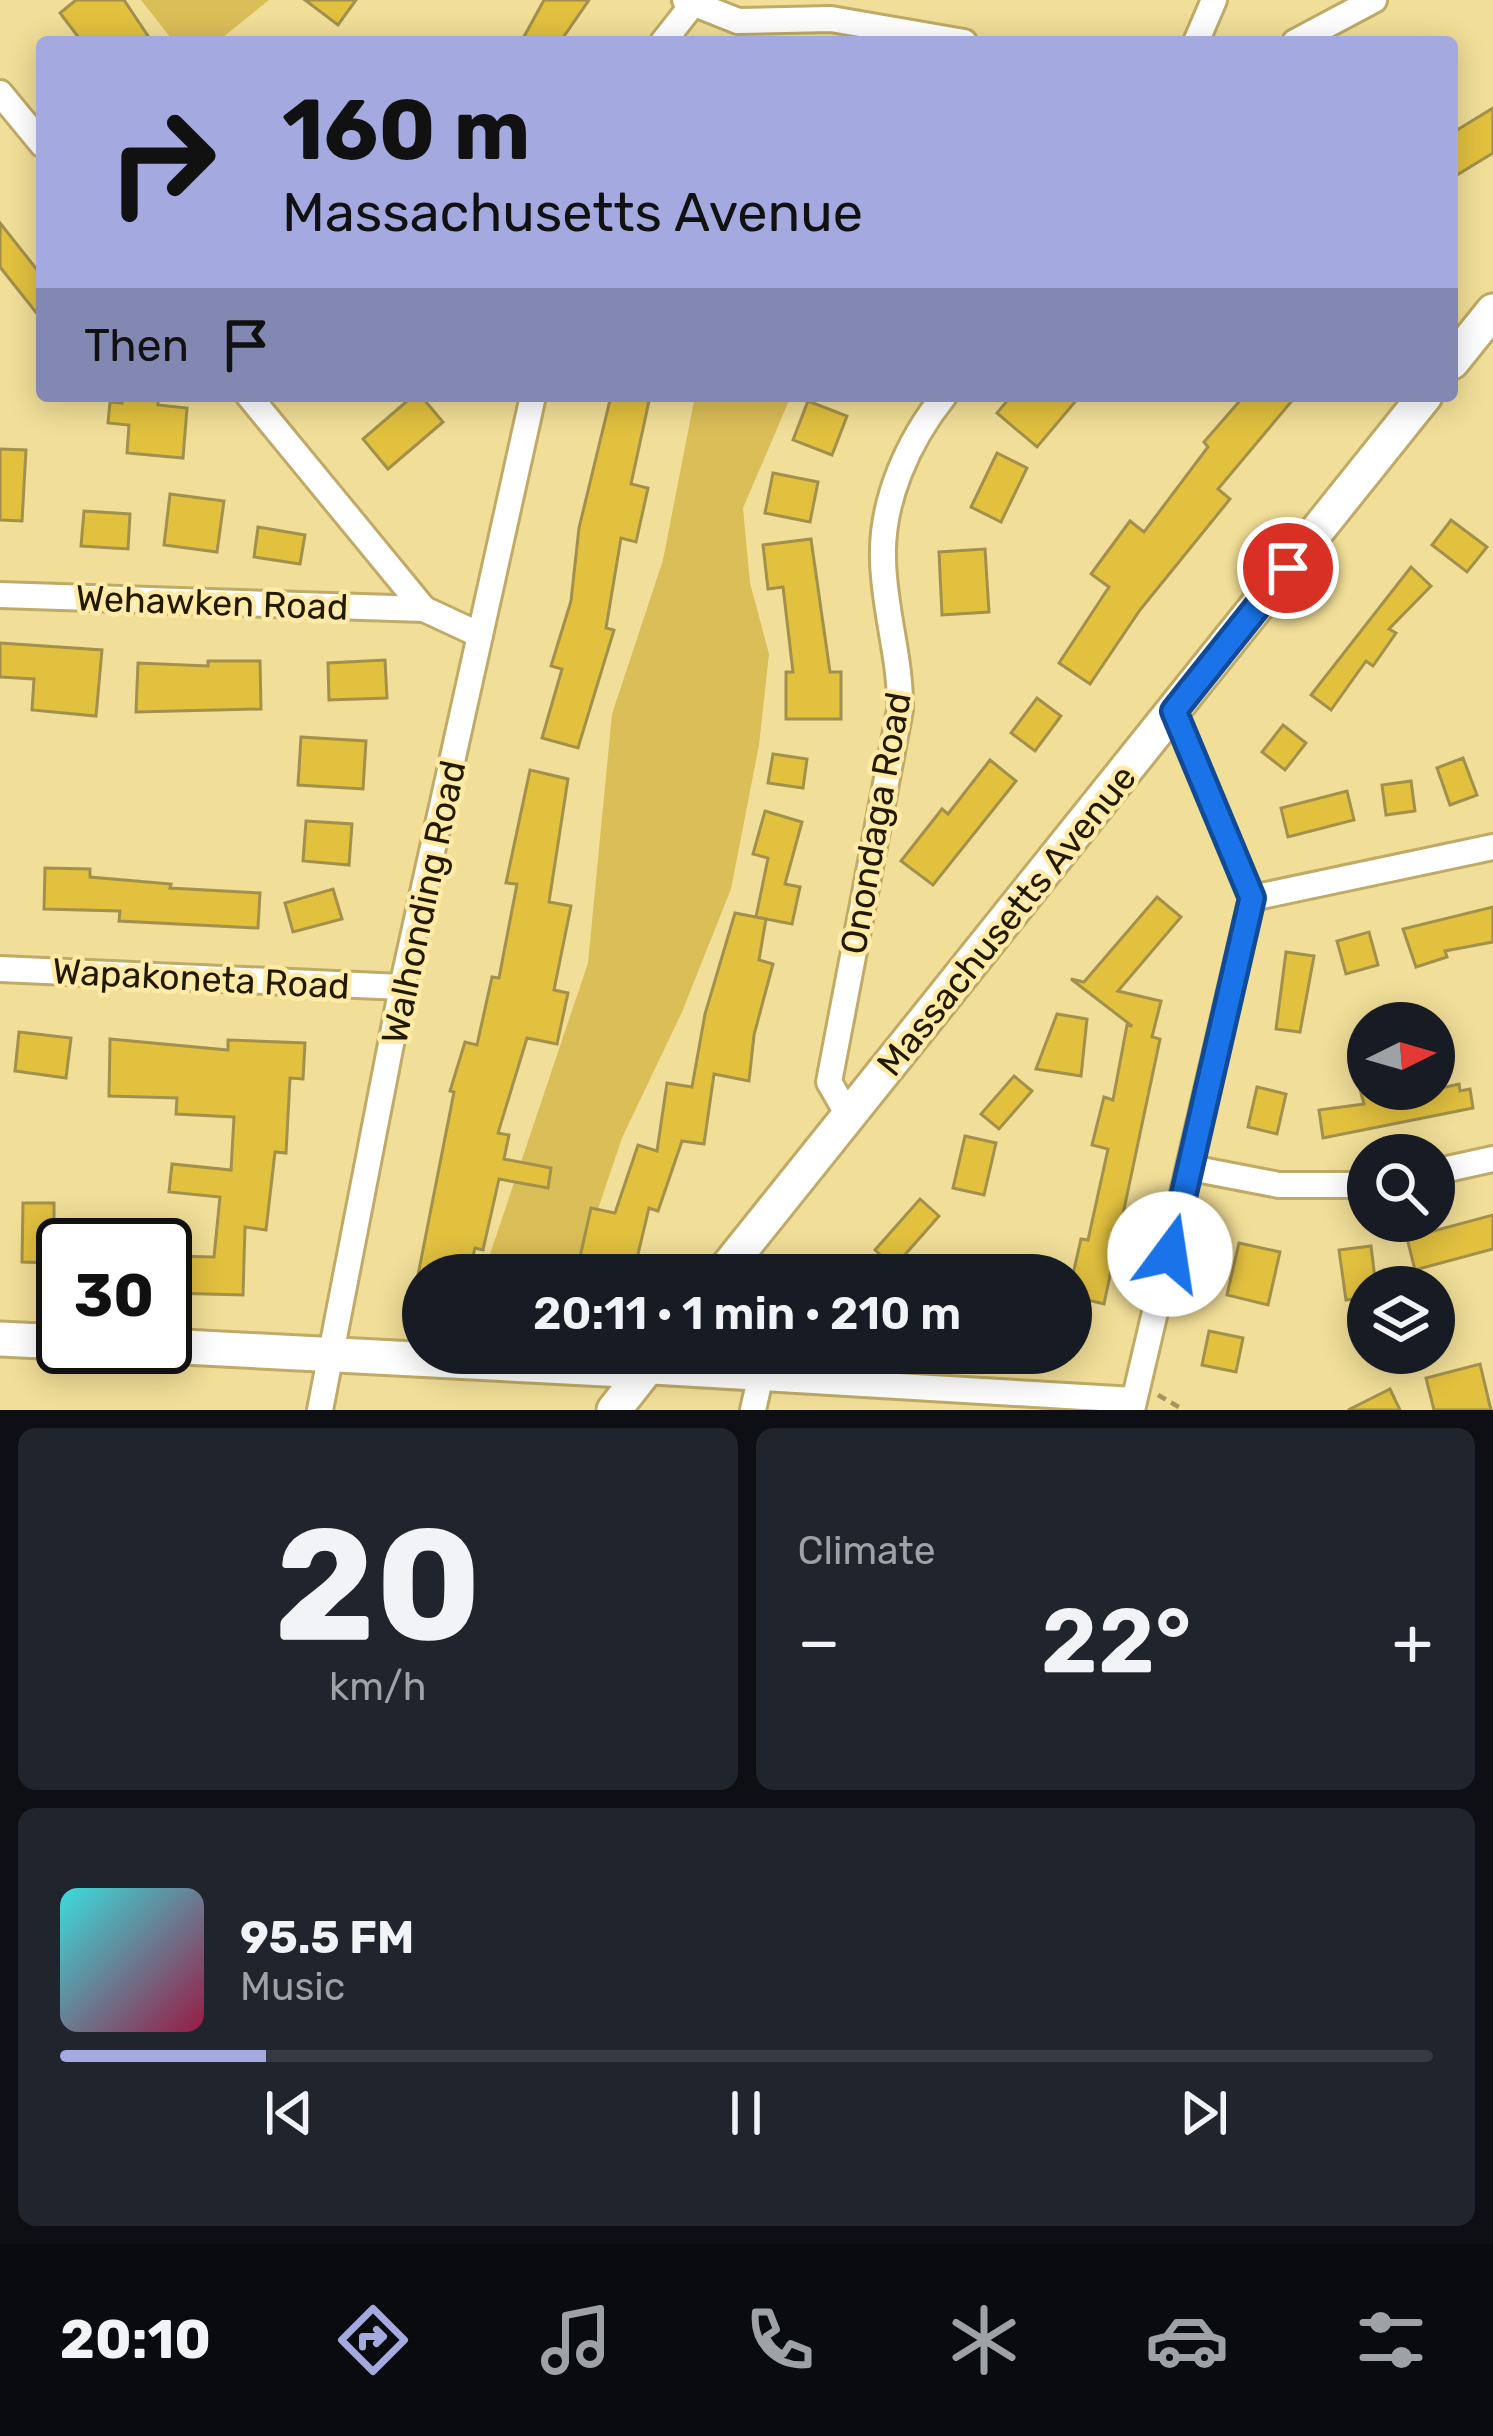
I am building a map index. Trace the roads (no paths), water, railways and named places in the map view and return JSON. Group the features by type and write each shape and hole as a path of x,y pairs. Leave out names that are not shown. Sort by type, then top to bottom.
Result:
{"main road":[{"path":"1458,356 1490,322"},
{"name":"Massachusetts Avenue","path":"738,1254 1420,402"},
{"path":"0,1339 36,1341"},
{"path":"192,1347 402,1356"},
{"path":"614,1410 642,1374"}],"street":[{"path":"1199,36 1214,0"},
{"path":"1306,36 1373,0"},
{"path":"667,36 691,2 738,21 831,20 928,36"},
{"path":"0,93 36,136"},
{"path":"0,127 36,136"},
{"path":"254,402 424,609 480,635"},
{"name":"Walhonding Road","path":"320,1410 402,987 532,402"},
{"name":"Onondaga Road","path":"848,1115 829,1082 900,710 901,664 883,560 890,497 918,428 939,402"},
{"name":"Wehawken Road","path":"0,595 424,609"},
{"path":"728,1374 1133,1405 1252,898 1174,711"},
{"path":"1252,898 1493,847"},
{"name":"Wapakoneta Road","path":"0,969 402,987"},
{"path":"1455,1167 1493,1159"},
{"path":"1191,1168 1279,1185 1347,1185"},
{"path":"753,1410 760,1379"}]}
